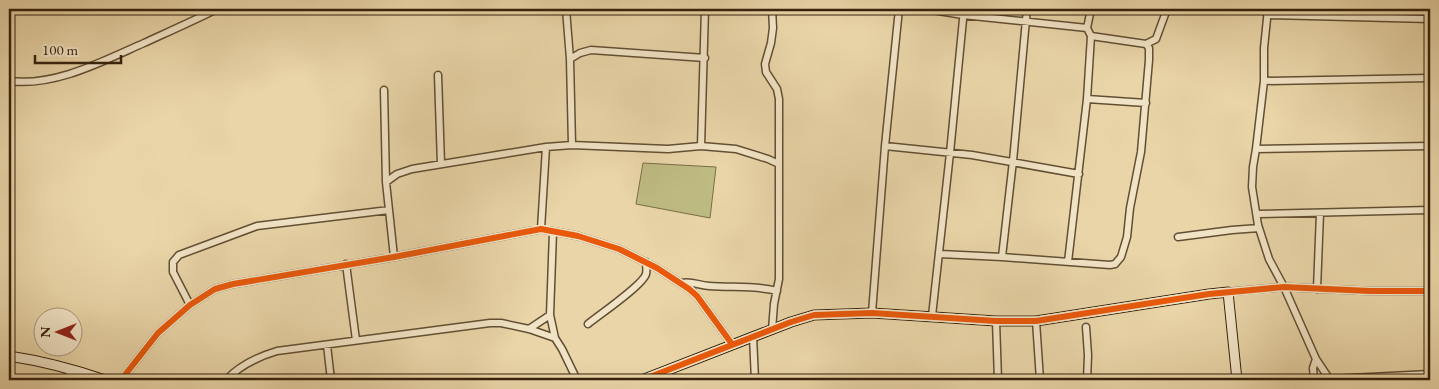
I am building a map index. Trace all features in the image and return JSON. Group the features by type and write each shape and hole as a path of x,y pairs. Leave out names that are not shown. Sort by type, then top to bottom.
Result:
{"street":[{"path":"9,81 48,79 83,70 217,9"},
{"path":"566,9 570,59 572,145"},
{"path":"701,146 705,9"},
{"path":"772,9 772,43 765,64 766,72 777,89 779,99 779,279 774,304 772,330"},
{"path":"872,313 885,146 899,9"},
{"path":"926,9 1087,28"},
{"path":"1002,257 1027,9"},
{"path":"1068,262 1087,99 1091,36 1087,28 1091,9"},
{"path":"1091,36 1146,44 1156,39 1167,9"},
{"path":"932,316 964,12"},
{"path":"1430,19 1267,12 1264,81 1256,150 1252,166 1252,187 1256,214 1269,259 1284,287 1316,359 1330,380 1430,374"},
{"path":"940,254 1115,264 1121,257 1127,237 1130,208 1141,152 1149,60 1149,48 1146,44"},
{"path":"570,59 580,53 591,50 704,58"},
{"path":"438,75 441,164"},
{"path":"1264,81 1430,78"},
{"path":"384,90 386,182 394,257"},
{"path":"1087,99 1146,103"},
{"path":"386,182 397,174 412,169 546,147 572,145 668,149 701,146 736,149 779,164"},
{"path":"885,146 1013,161 1079,174"},
{"path":"1256,150 1430,146"},
{"path":"541,229 546,147"},
{"path":"768,159 779,150"},
{"path":"190,305 173,272 173,262 179,255 257,226 389,210"},
{"path":"1256,214 1430,210"},
{"path":"1317,289 1320,212"},
{"path":"1178,237 1259,228"},
{"path":"121,380 158,332 190,305 215,290 233,284 394,257 541,229 578,236 620,249 681,283 697,296 732,344"},
{"path":"553,232 550,315 555,338 577,380"},
{"path":"588,324 644,279 646,262"},
{"path":"346,264 356,340"},
{"path":"681,283 689,282 709,286 754,286 777,291"},
{"path":"642,380 753,336 814,315 872,313 996,321 1036,321 1200,295 1284,287 1370,291 1430,291"},
{"path":"1228,292 1237,380"},
{"path":"529,329 550,315"},
{"path":"996,321 998,380"},
{"path":"1036,321 1040,380"},
{"path":"226,380 243,365 277,351 356,340 490,323 501,323 529,329 555,338"},
{"path":"1086,327 1087,380"},
{"path":"753,336 755,380"},
{"path":"327,345 331,380"},
{"path":"9,356 72,369 105,380"},
{"path":"1314,380 1313,368 1316,359"},
{"path":"67,380 72,369"}],"shaded area":[{"path":"643,163 716,167 710,218 636,204"}],"cycle path":[{"path":"121,380 158,333 190,305 215,289 233,284 394,257 541,229 578,236 619,249 657,268 697,296 732,344"},
{"path":"642,380 791,322 814,315 872,313 996,321 1036,321 1209,294 1284,287 1370,291 1430,291"}]}
